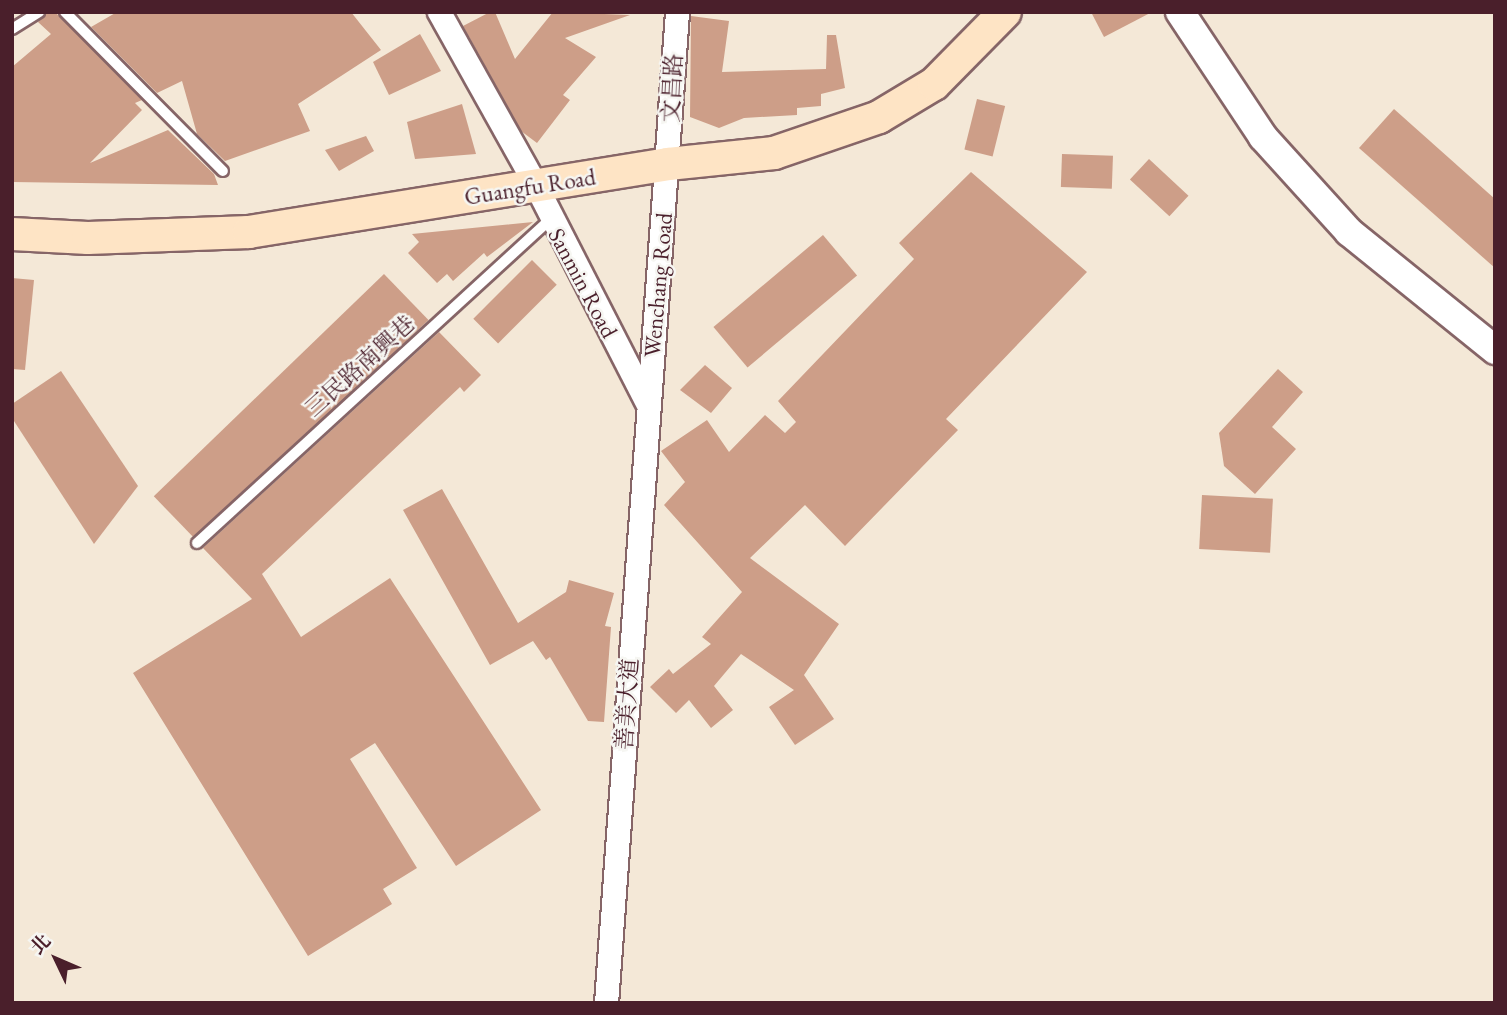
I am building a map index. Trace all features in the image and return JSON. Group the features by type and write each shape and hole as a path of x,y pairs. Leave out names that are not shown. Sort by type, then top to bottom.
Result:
{"main road":[{"name":"Guangfu Road","path":"12,234 101,238 249,232 535,184 668,164 774,153 879,117 934,83 1004,12"}],"street":[{"name":"Sanmin Road","path":"439,12 535,184 550,220 648,405"},
{"name":"文昌路","path":"668,164 677,12"},
{"path":"1180,12 1263,137 1349,232 1495,350"},
{"name":"Wenchang Road","path":"648,405 668,164"},
{"name":"善美大道","path":"606,1003 648,405"}],"lane":[{"path":"12,29 39,12"},
{"path":"65,12 223,171"},
{"name":"三民路南興巷","path":"197,543 550,220"}],"building":[{"path":"47,12 55,12 142,100 135,103 142,110 90,163 168,130 214,174 218,185 12,182 12,67 51,34 38,22"},
{"path":"117,12 351,12 381,50 298,104 310,131 225,161 197,134 182,81 157,93 91,27"},
{"path":"495,12 515,59 553,12 630,15 565,38 596,57 563,95 570,100 537,143 521,131 463,26"},
{"path":"1091,12 1152,12 1104,37"},
{"path":"691,16 729,21 722,72 826,69 827,35 836,35 845,88 821,94 821,106 797,108 797,115 744,118 719,128 690,117"},
{"path":"420,34 441,71 389,95 373,62"},
{"path":"977,99 1005,106 993,156 964,149"},
{"path":"462,104 476,154 415,159 407,122"},
{"path":"1394,109 1495,199 1495,268 1359,148"},
{"path":"366,136 374,151 339,171 325,150"},
{"path":"1062,154 1113,156 1112,189 1061,187"},
{"path":"1149,159 1188,196 1169,216 1130,179"},
{"path":"971,172 1087,272 946,419 958,430 845,546 805,505 750,558 839,624 804,675 834,719 795,745 769,707 794,690 741,654 714,686 733,710 711,728 689,700 676,713 650,687 669,669 673,674 711,644 702,637 742,592 664,505 685,482 661,451 707,420 729,452 765,415 785,433 796,422 778,401 914,259 899,243"},
{"path":"533,222 487,257 484,253 453,281 447,274 437,283 408,253 419,242 412,234"},
{"path":"823,235 857,276 748,368 713,327"},
{"path":"532,260 557,285 498,343 473,319"},
{"path":"384,274 428,320 198,542 154,496"},
{"path":"12,278 34,280 25,370 12,369"},
{"path":"439,332 481,375 464,392 460,387 262,574 301,637 390,578 541,810 456,866 375,743 350,759 417,868 383,889 392,904 308,956 133,673 252,599 203,548"},
{"path":"705,365 732,388 711,413 680,390"},
{"path":"1278,369 1303,392 1272,427 1296,449 1255,494 1224,466 1219,433"},
{"path":"61,371 138,486 94,544 12,418 12,404"},
{"path":"442,489 518,623 566,592 569,580 614,593 605,626 611,627 604,722 588,721 550,657 546,660 533,641 490,665 403,510"},
{"path":"1202,495 1273,499 1270,553 1199,549"}]}
